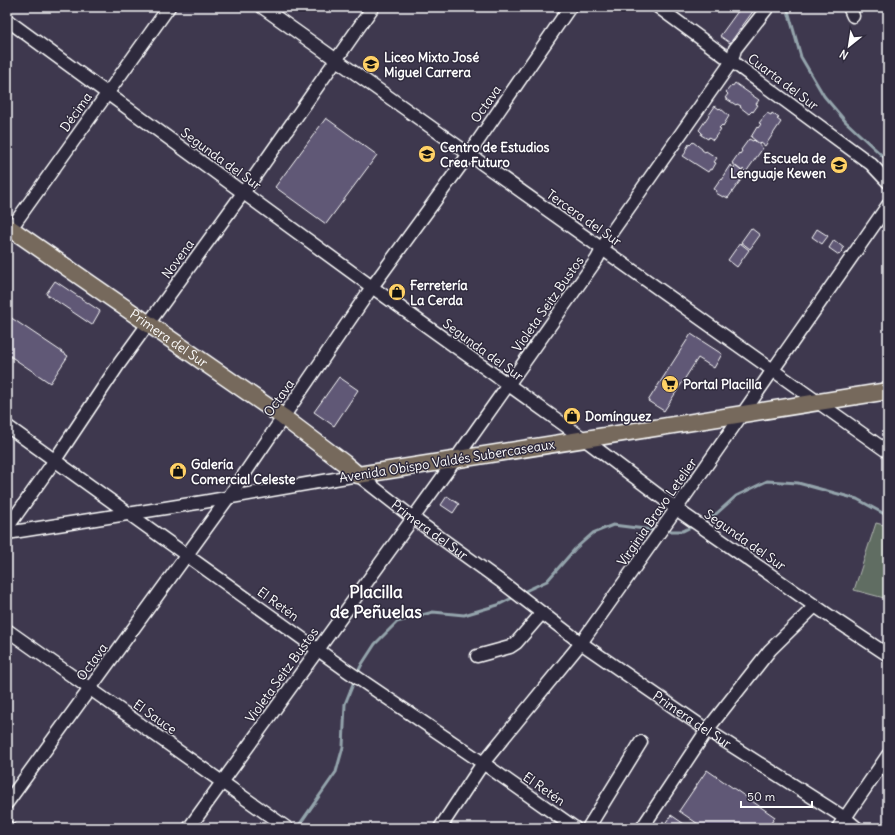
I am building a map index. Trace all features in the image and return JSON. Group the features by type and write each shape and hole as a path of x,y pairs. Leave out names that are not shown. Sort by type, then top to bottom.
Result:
{"main road":[{"name":"Primera del Sur","path":"8,229 283,418 358,475"},
{"name":"Avenida Obispo Valdés Subercaseaux","path":"358,475 888,391"}],"street":[{"name":"Décima","path":"8,229 169,7"},
{"name":"Tercera del Sur","path":"262,7 888,452"},
{"name":"Novena","path":"7,528 55,460 119,364 243,193 373,7"},
{"name":"Octava","path":"7,803 228,498 372,287 469,154 570,7"},
{"name":"Cuarta del Sur","path":"658,7 871,164 888,182"},
{"name":"Violeta Seitz Bustos","path":"189,828 455,460 597,259 609,236 732,61 735,48 768,7"},
{"name":"Segunda del Sur","path":"7,20 372,287 584,439 679,511 888,655"},
{"name":"Virginia Bravo Letelier","path":"440,828 484,763 581,643 679,511 742,414 888,205"},
{"name":"El Retén","path":"7,426 346,670 484,763 575,828"},
{"name":"Avenida Obispo Valdés Subercaseaux","path":"7,533 228,498 358,475"},
{"name":"Primera del Sur","path":"358,475 412,518 503,583 581,643 841,823 858,828"},
{"path":"642,828 707,730 770,650 815,606"},
{"path":"477,656 510,647 516,643 542,613"},
{"name":"El Sauce","path":"7,630 287,828"},
{"path":"588,828 641,742"},
{"path":"841,823 888,755"}],"green space":[{"path":"876,523 888,526 888,599 854,590"}],"building":[{"path":"741,7 750,7 754,10 730,43 720,36"},
{"path":"735,83 759,100 756,104 758,105 753,112 752,111 749,114 740,107 741,106 736,105 725,98 728,94 726,92"},
{"path":"715,106 719,109 720,108 729,116 723,126 722,125 719,128 721,129 713,140 709,137 708,139 701,135 702,133 699,130"},
{"path":"767,113 771,115 772,113 779,118 777,119 781,122 765,146 751,137"},
{"path":"326,118 377,155 326,224 275,187"},
{"path":"749,139 754,140 763,148 746,172 743,169 742,171 732,163 739,153 740,154 742,151 741,150"},
{"path":"693,142 705,152 706,151 717,158 714,162 716,163 712,170 710,169 708,172 683,156 689,144 690,145"},
{"path":"730,165 734,168 735,166 745,174 728,198 716,193 717,191 714,189 724,177 723,176"},
{"path":"751,228 760,235 750,249 741,242"},
{"path":"817,229 828,236 822,244 812,237"},
{"path":"834,240 844,248 839,255 829,248"},
{"path":"740,243 749,250 737,267 728,260"},
{"path":"55,281 100,311 92,325 46,294"},
{"path":"10,317 68,356 50,383 7,354 7,322"},
{"name":"Portal Placilla","path":"691,334 722,354 714,368 698,358 664,411 648,401"},
{"path":"339,377 358,390 334,426 314,412"},
{"path":"447,496 459,504 453,513 441,505"},
{"path":"707,770 775,817 768,828 704,828 679,811"},
{"path":"671,815 690,828 662,828"}],"waterway":[{"path":"787,7 801,57 824,96 846,122 888,161"},
{"path":"702,522 716,514 736,496 767,481 798,483 857,499 888,516"},
{"path":"521,593 547,581 575,549 593,533 613,525 653,530"},
{"path":"670,531 683,531 695,525"},
{"path":"357,674 375,644 397,622 433,612 464,615 498,605 514,597"},
{"path":"297,828 336,772 343,747 345,704 355,679"}],"place":[{"name":"Liceo Mixto José Miguel Carrera","path":"371,64"},
{"name":"Centro de Estudios Crea Futuro","path":"427,154"},
{"name":"Escuela de Lenguaje Kewen","path":"839,165"},
{"name":"Ferretería La Cerda","path":"397,292"},
{"name":"Portal Placilla","path":"670,384"},
{"name":"Domínguez","path":"572,416"},
{"name":"Galería Comercial Celeste","path":"178,471"}],"district":[{"name":"Placilla de Peñuelas","path":"376,602"}]}
